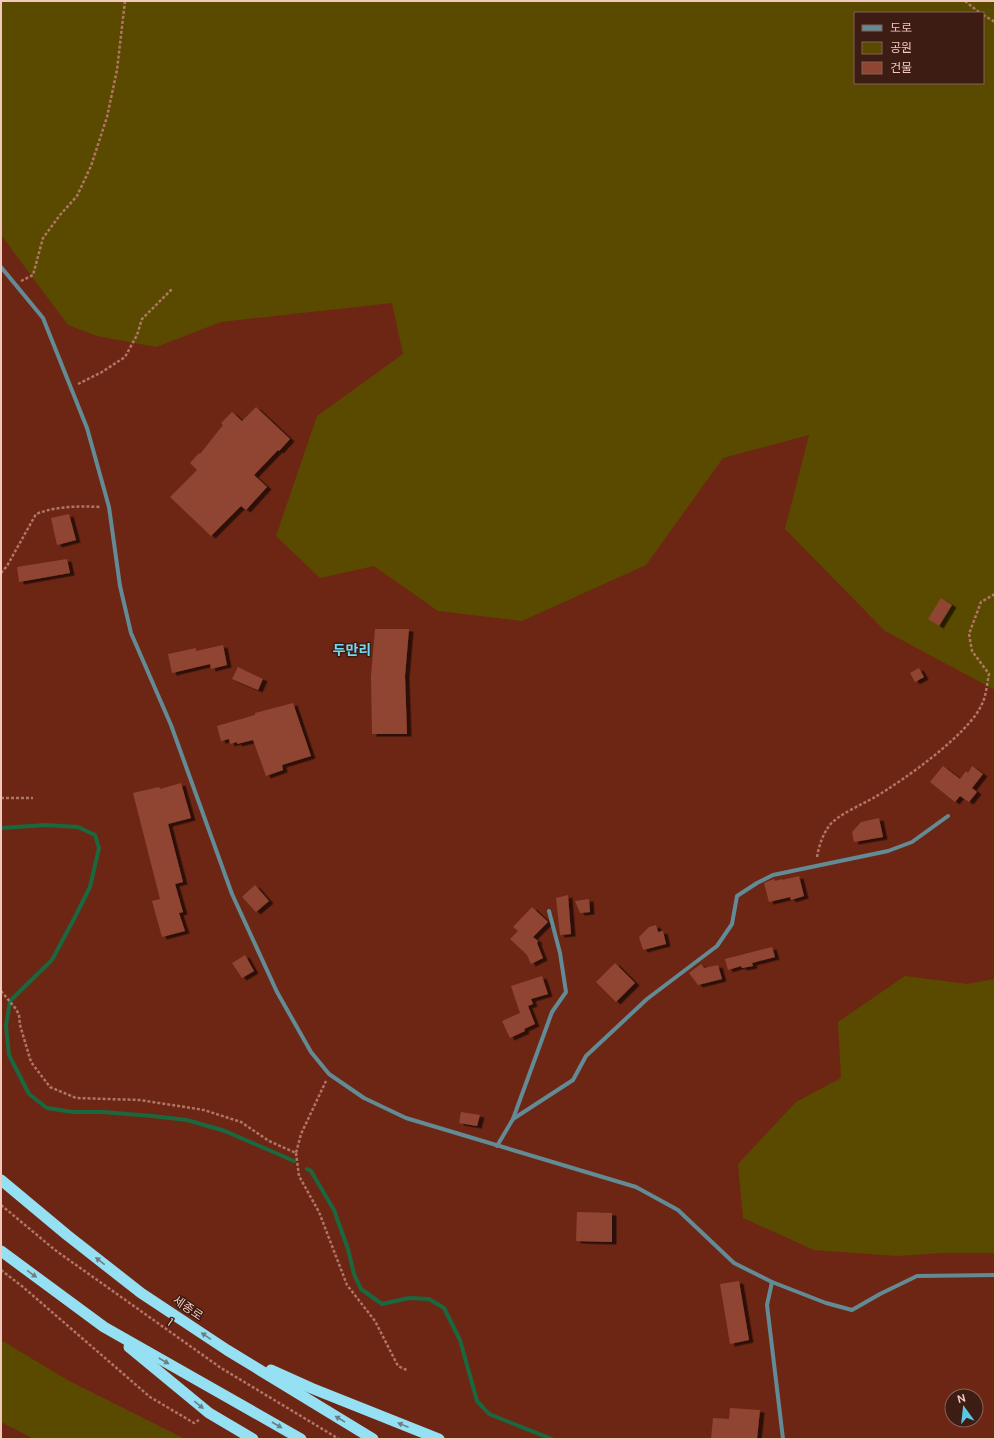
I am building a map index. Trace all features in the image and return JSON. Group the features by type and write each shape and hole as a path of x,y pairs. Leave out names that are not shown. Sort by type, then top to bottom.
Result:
{"highway":[{"name":"세종로","path":"1,1180 67,1235 141,1293 227,1350 374,1439"},
{"path":"1,1251 104,1327 209,1412 253,1439"},
{"path":"104,1327 301,1439"},
{"path":"227,1350 310,1388 439,1439"}],"street":[{"path":"1,268 44,318 87,428 109,508 120,586 131,633 171,724 232,894 276,992 311,1052 329,1074 364,1098 406,1118 633,1186 678,1210 734,1263 772,1282 826,1303 852,1310 917,1276 995,1275"},
{"path":"512,1119 573,1080 586,1056 647,999 717,946 732,924 737,896 773,875 888,851 912,842 948,816"},
{"path":"497,1146 512,1119 552,1012 566,992 560,952 549,911"},
{"path":"772,1282 767,1305 783,1439"}],"path":[{"path":"16,284 33,275 43,238 60,215 77,196 91,166 107,117 117,70 125,1"},
{"path":"965,1 979,12"},
{"path":"984,16 995,22"},
{"path":"71,388 102,372 125,357 137,335 142,319 173,288"},
{"path":"1,573 7,566 36,514 49,509 68,506 109,508"},
{"path":"816,866 820,843 830,825 846,813 877,796 912,772 951,741 975,718 983,703 988,674 972,651 969,634 981,602 995,594"},
{"path":"1,798 33,798"},
{"path":"1,991 16,1009 30,1062 50,1087 76,1098 140,1100 204,1110 241,1122 269,1141 296,1152"},
{"path":"329,1074 301,1134 296,1152 299,1176 319,1212 347,1285 375,1321 398,1366 407,1370"},
{"name":"1","path":"1,1205 55,1250 214,1363 339,1439"},
{"path":"1,1270 23,1287 150,1396 194,1423 209,1412"}],"green space":[{"path":"1,1 995,1 995,690 885,631 785,529 809,435 723,458 646,565 522,621 438,611 374,566 320,578 276,536 317,416 403,354 392,303 221,322 156,347 97,336 68,325 1,235"},
{"path":"905,976 967,984 995,979 995,1253 942,1253 897,1256 814,1250 743,1218 738,1164 796,1102 841,1078 838,1022"},
{"path":"1,1340 69,1381 185,1439 34,1439 1,1422"}],"building":[{"path":"256,407 290,439 254,475 267,487 246,510 241,506 211,536 170,497 197,470 190,463 199,453 200,454 223,425 221,423 232,412 242,421"},
{"path":"69,514 76,540 57,545 51,518"},
{"path":"67,559 70,573 19,582 17,567"},
{"path":"941,598 952,605 939,626 928,619"},
{"path":"375,629 409,629 405,676 407,734 372,734 371,676"},
{"path":"223,645 227,665 211,669 210,664 172,673 168,654 196,648 196,651"},
{"path":"238,667 263,679 258,690 232,679"},
{"path":"919,668 924,677 915,682 910,673"},
{"path":"293,703 311,756 282,765 283,770 266,776 253,740 237,744 237,742 230,744 229,739 221,741 217,726 255,715 255,713"},
{"path":"943,766 960,779 966,771 968,773 972,766 983,774 972,788 977,792 969,802 960,796 955,802 930,782"},
{"path":"181,783 191,818 168,824 183,882 175,884 183,912 179,913 185,931 162,937 152,901 160,899 133,793 159,787 160,789"},
{"path":"879,818 883,837 854,842 852,832 861,822"},
{"path":"799,876 804,896 791,900 790,897 769,902 764,883 774,879 775,881"},
{"path":"255,885 269,901 256,912 242,897"},
{"path":"568,895 571,934 560,935 556,898"},
{"path":"589,899 590,912 580,913 575,901"},
{"path":"532,907 548,922 533,937 538,941 537,943 543,958 531,964 527,955 510,939 518,931 513,927"},
{"path":"656,925 658,932 663,931 666,944 643,950 639,937 649,927"},
{"path":"772,947 775,957 752,963 753,966 742,968 741,966 728,970 725,959"},
{"path":"245,955 254,971 242,978 232,963"},
{"path":"615,963 635,983 616,1002 596,982"},
{"path":"701,964 704,968 718,965 722,979 698,985 689,973"},
{"path":"542,976 548,994 531,999 533,1004 528,1006 535,1024 524,1029 525,1031 510,1038 502,1021 520,1013 511,986"},
{"path":"461,1112 480,1115 477,1126 459,1123"},
{"path":"577,1212 612,1213 612,1242 576,1241"},
{"path":"739,1281 749,1340 730,1344 720,1284"},
{"path":"730,1408 760,1410 757,1439 711,1439 713,1418 729,1419"}],"waterway":[{"path":"1,828 46,825 78,827 95,835 99,848 90,887 52,960 10,1001 6,1026 9,1055 29,1094 47,1108 73,1112 103,1112 187,1120 225,1131 294,1161"},
{"path":"307,1169 311,1171 334,1210 348,1249 354,1274 361,1289 382,1304 409,1298 429,1299 444,1308 460,1340 477,1401 489,1414 552,1439"}],"district":[{"name":"두만리","path":"352,650"}]}
